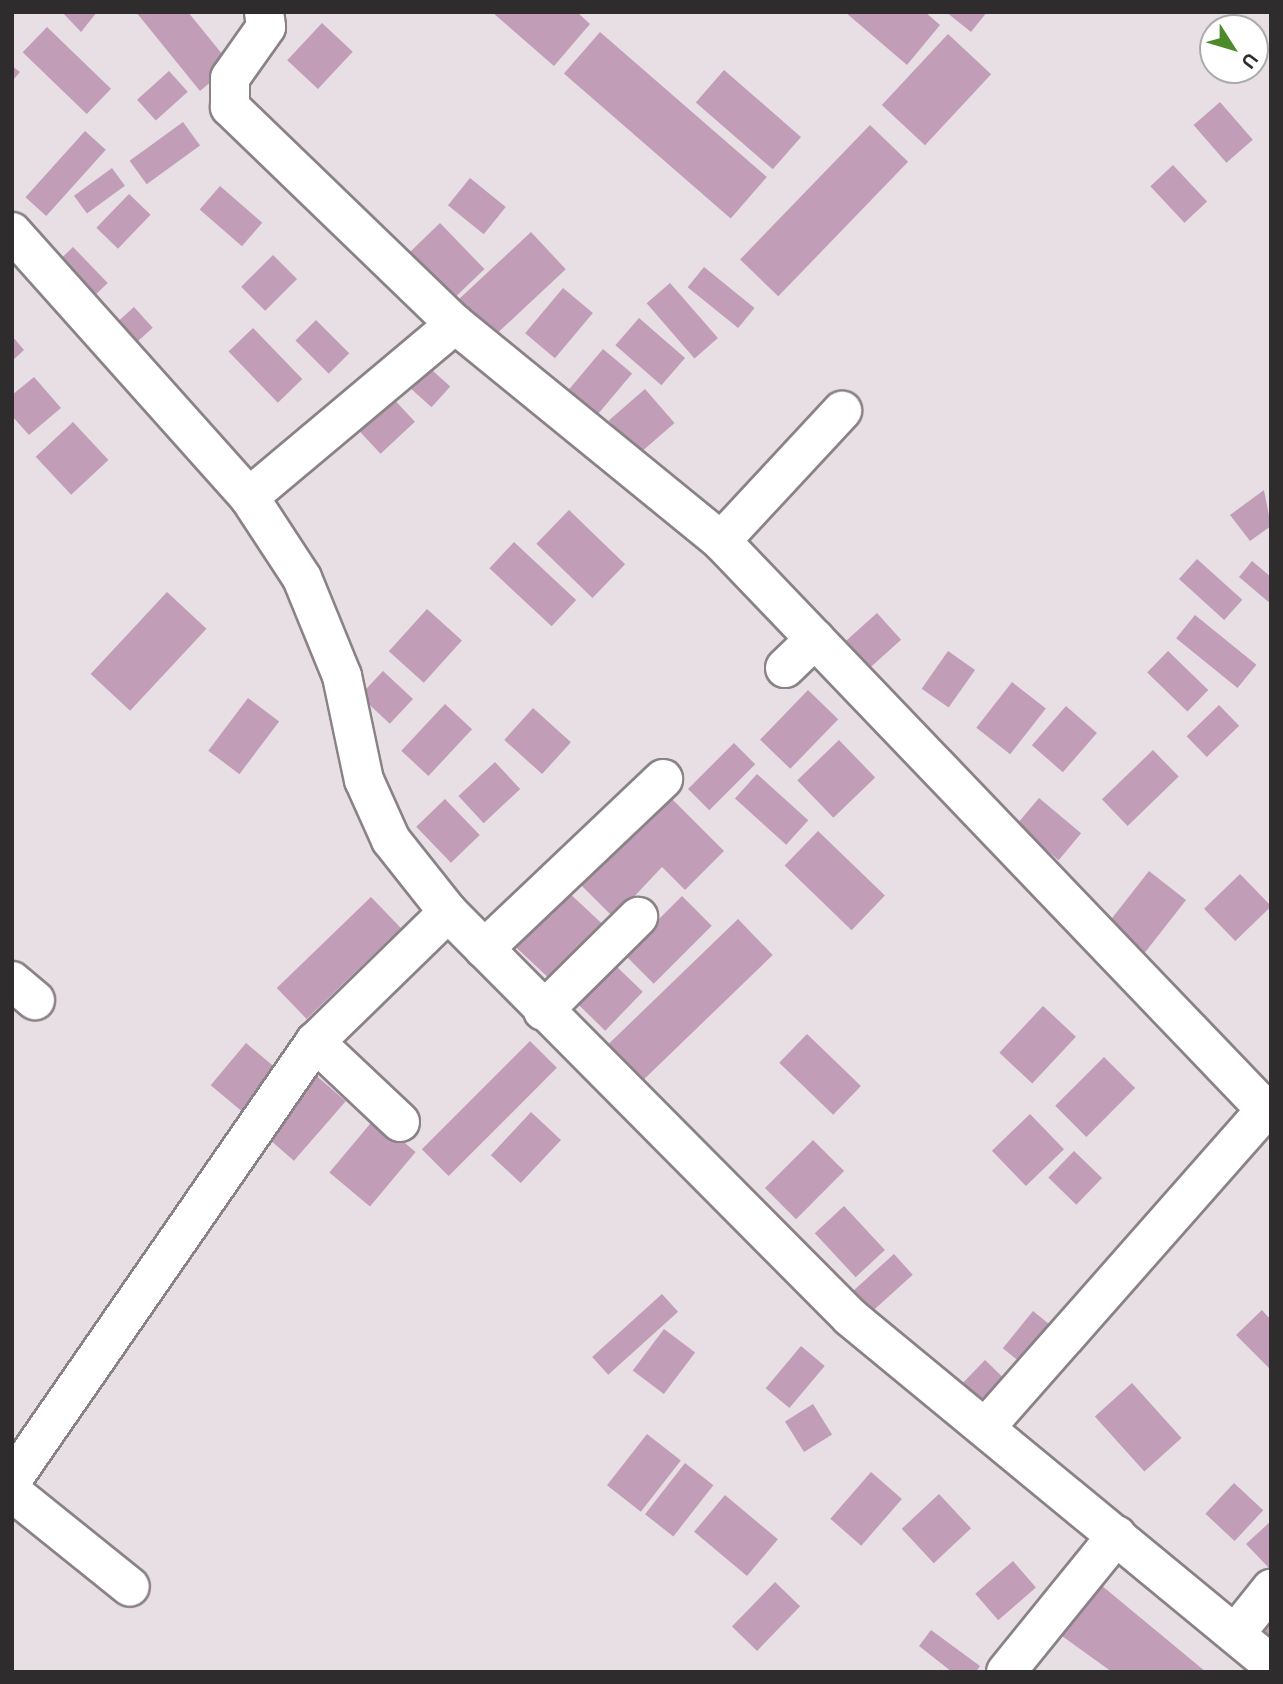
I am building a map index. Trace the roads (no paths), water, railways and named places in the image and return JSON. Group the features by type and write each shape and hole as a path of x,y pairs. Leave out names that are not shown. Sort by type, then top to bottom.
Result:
{"street":[{"path":"264,12 266,27 230,79 230,107 455,324 721,541 1268,1106 985,1427"},
{"path":"12,232 250,497 307,590 342,676 364,780 391,840 448,912 849,1318 1117,1535 1271,1664"},
{"path":"250,497 455,324"},
{"path":"721,541 842,411"},
{"path":"785,668 815,639"},
{"path":"484,949 663,779"},
{"path":"12,1480 316,1042 448,912"},
{"path":"543,1011 638,917"},
{"path":"316,1042 400,1122"},
{"path":"12,1492 130,1587"},
{"path":"1006,1672 1117,1535"},
{"path":"1235,1634 1271,1589"}]}
